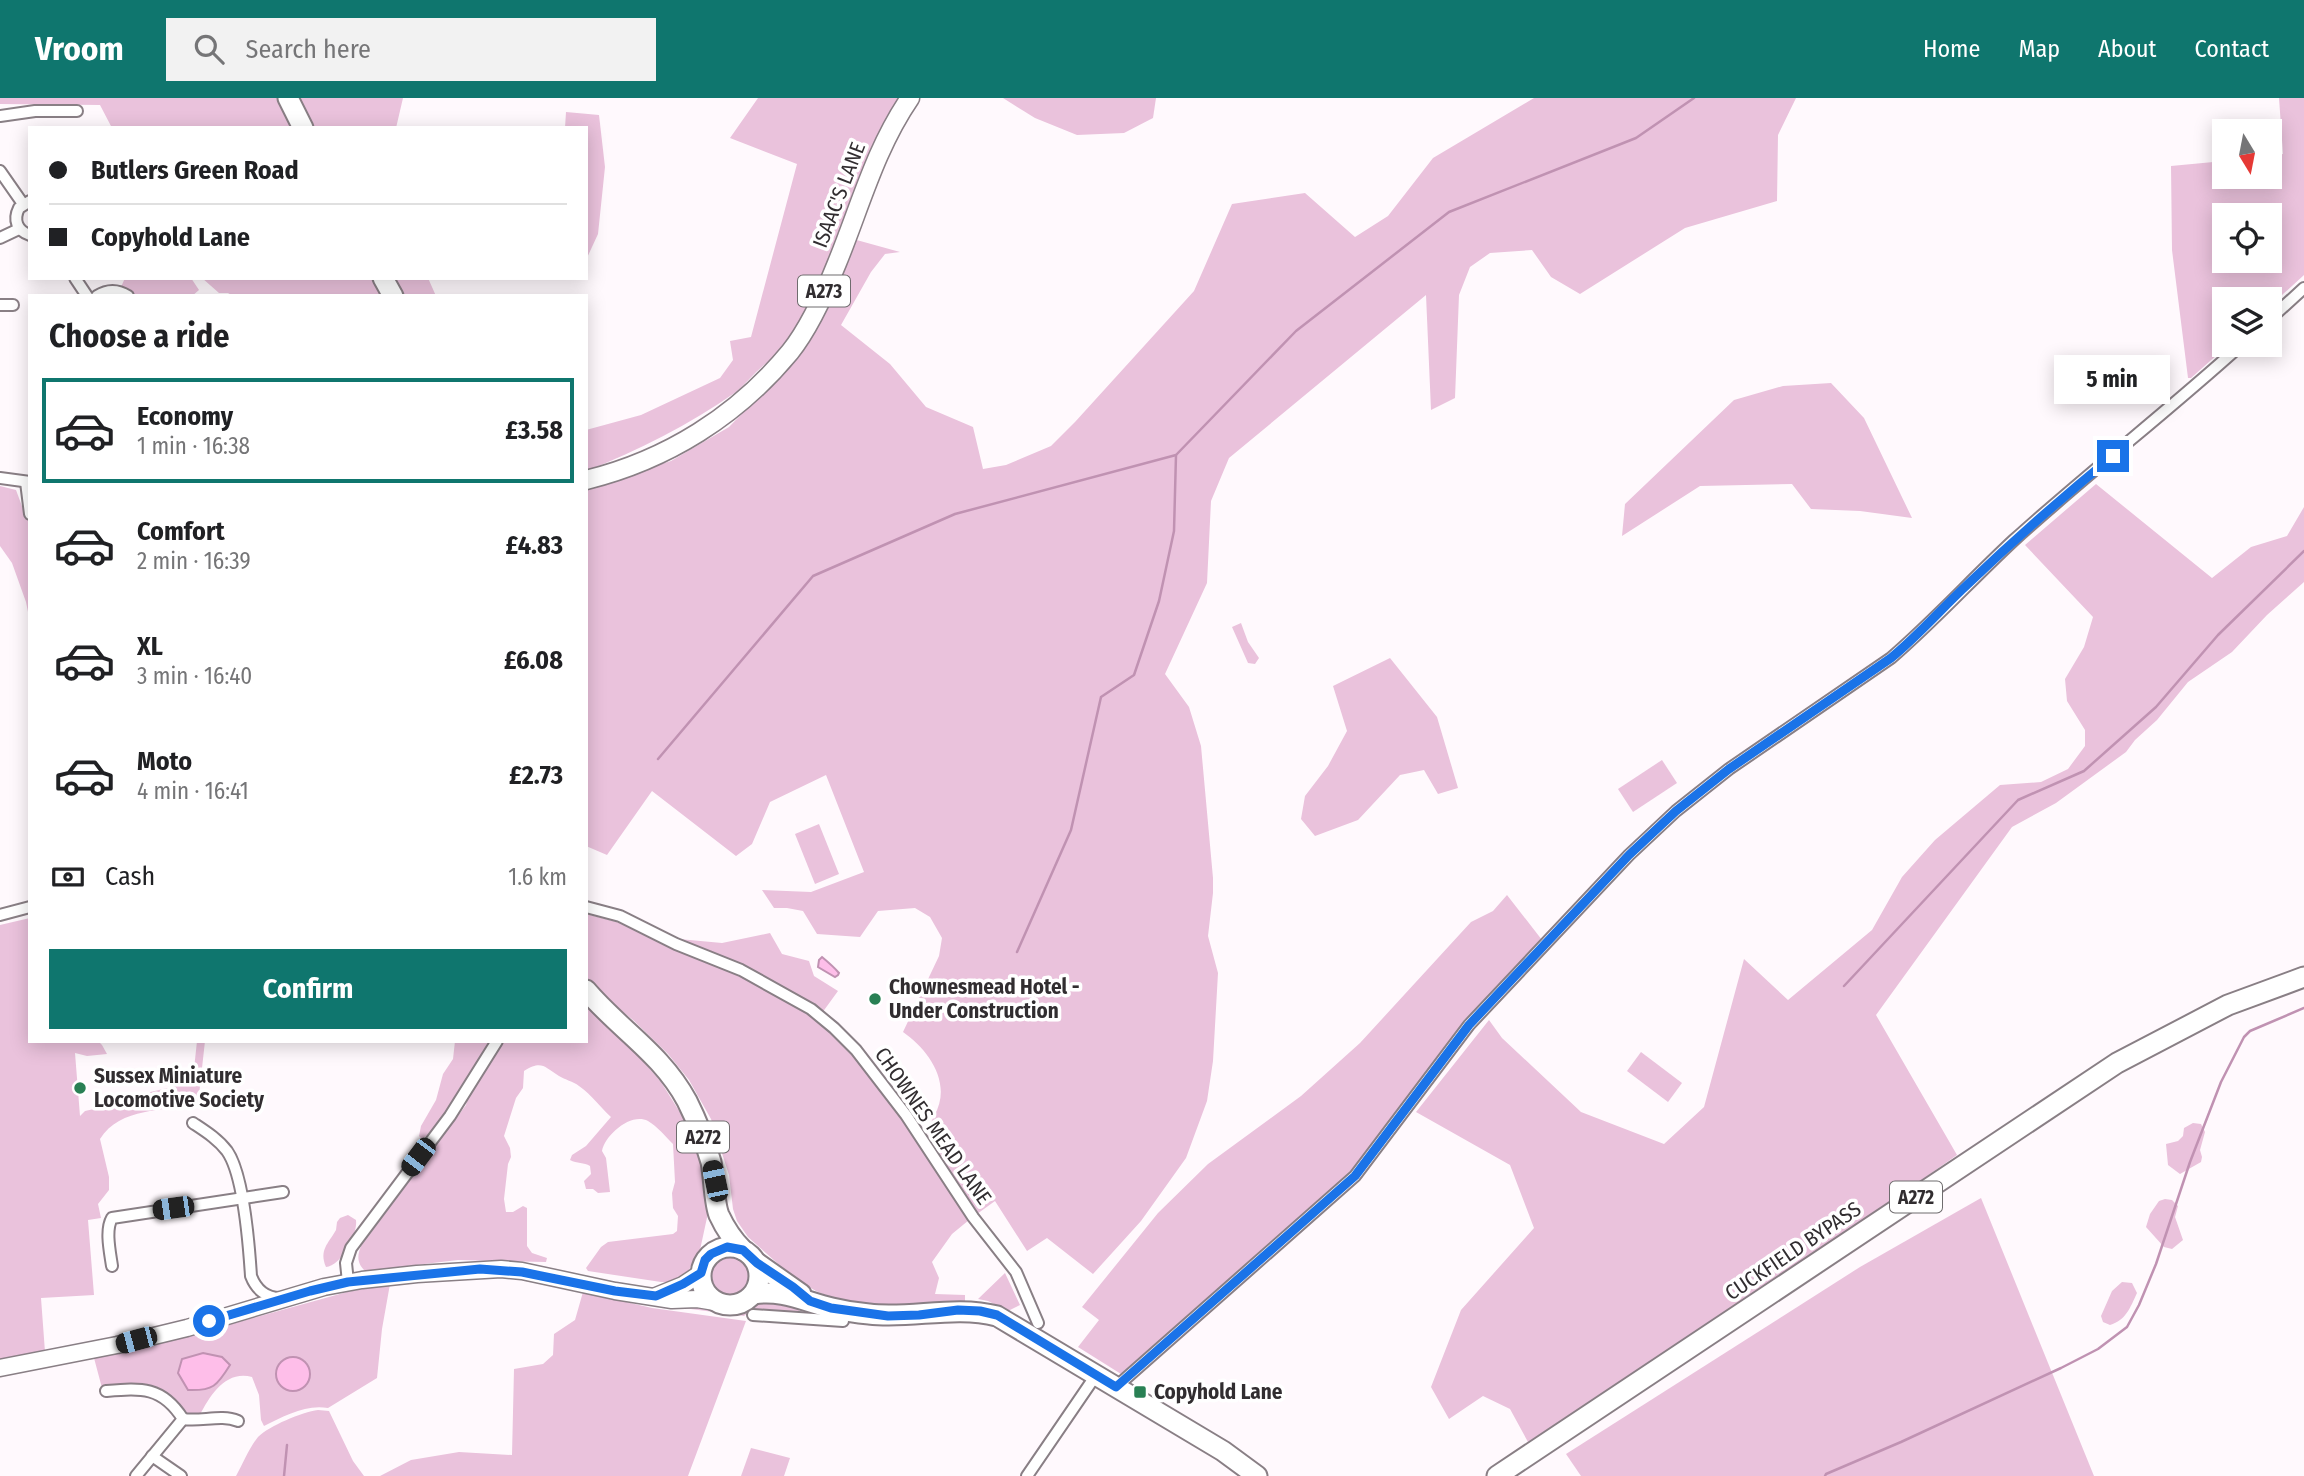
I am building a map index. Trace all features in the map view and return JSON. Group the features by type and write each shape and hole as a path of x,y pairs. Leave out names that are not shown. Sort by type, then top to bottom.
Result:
{"highway":[{"path":"288,98 302,126"},
{"name":"CUCKFIELD BYPASS","path":"1497,1476 2118,1063 2228,1004 2304,977"},
{"name":"A272","path":"588,992 666,1069 696,1119 711,1162 718,1213 733,1240 750,1257 793,1287 806,1310"},
{"name":"A272","path":"703,1266 718,1213"},
{"path":"727,1247 750,1257 760,1279 754,1293 740,1304 723,1305 715,1302 704,1290 703,1266 711,1254 727,1247"},
{"name":"A272","path":"754,1293 773,1292 806,1310 912,1315 958,1310 997,1315 1223,1451 1257,1476"}],"main road":[{"name":"ISAAC'S LANE","path":"588,479 643,462 693,437 744,399 790,352 808,326 837,265 876,158 910,98"},
{"path":"656,1296 683,1284 703,1266"},
{"path":"0,1368 117,1345 348,1282 450,1271 501,1269 672,1300 697,1299 715,1302"}],"street":[{"path":"0,116 35,111 77,111"},
{"path":"0,172 26,202 15,218 25,232 0,239"},
{"path":"2282,308 2304,288"},
{"path":"100,294 107,290 124,294"},
{"path":"0,305 13,305"},
{"path":"1116,1387 1355,1176 1469,1025 1629,855 1666,820 1729,769 1891,658 1915,638 2015,539 2228,357"},
{"path":"0,478 28,482"},
{"path":"0,915 28,908"},
{"name":"CHOWNES MEAD LANE","path":"588,908 620,916 676,944 741,970 811,1009 834,1028 856,1050 912,1124 973,1217 1016,1272 1026,1309 1038,1323"},
{"path":"348,1282 346,1263 351,1248 450,1116 496,1043"},
{"path":"193,1123 219,1141 228,1152 237,1173 254,1283 271,1297 290,1297"},
{"path":"112,1266 108,1242 109,1223 112,1218 283,1192"},
{"path":"254,1283 251,1297 254,1307"},
{"path":"753,1315 806,1310 843,1321"},
{"path":"1027,1476 1096,1375"},
{"path":"106,1391 130,1389 157,1392 168,1400 183,1419 195,1421 220,1418 238,1421"},
{"path":"136,1476 183,1419"},
{"path":"152,1456 181,1476"}],"shaded area":[{"path":"0,98 403,98 396,126 111,126 100,105 0,104"},
{"path":"758,98 905,98 853,239 900,252 885,254 871,272 841,325 890,364 926,407 973,427 983,469 1006,465 1051,446 1075,422 1194,291 1232,204 1305,193 1355,237 1388,216 1433,158 1534,98 1796,98 1778,135 1777,201 1685,228 1580,294 1551,277 1532,250 1490,253 1470,267 1459,295 1455,398 1431,410 1426,295 1229,458 1211,501 1207,583 1165,674 1189,707 1201,746 1213,878 1208,936 1218,973 1213,1061 1207,1101 1186,1158 1141,1221 1093,1274 1047,1238 1027,1251 995,1201 977,1214 924,1128 930,1123 939,1104 939,1080 929,1058 913,1039 903,1032 939,956 942,938 930,917 915,908 878,911 860,937 817,934 803,911 774,908 762,890 811,892 864,872 826,775 770,802 752,844 736,856 652,791 607,855 588,847 588,486 671,461 729,427 764,391 768,362 736,392 682,426 588,470 588,429 641,415 720,378 733,360 730,341 751,337 797,164 730,138"},
{"path":"1003,98 1156,98 1153,118 1124,133 1077,135 1035,118"},
{"path":"2279,98 2304,98 2304,275 2282,295 2282,287 2212,287 2212,357 2215,357 2188,378 2172,250 2171,166 2212,162 2212,189 2282,189"},
{"path":"566,112 599,115 605,167 598,234 588,256 588,126 565,126"},
{"path":"124,280 192,280 199,290 194,294 112,294"},
{"path":"204,280 429,280 435,294 230,294 219,293"},
{"path":"1831,383 1864,418 1912,518 1860,511 1811,509 1792,484 1700,486 1622,536 1625,504 1734,400 1783,386"},
{"path":"2096,484 2212,578 2251,547 2287,536 2304,507 2304,582 2267,615 2232,652 2188,682 2126,752 2056,803 2012,827 1876,1015 1957,1155 1838,1239 1528,1442 1510,1409 1483,1396 1449,1419 1431,1387 1461,1310 1534,1228 1510,1165 1416,1112 1489,1020 1502,1038 1581,1112 1664,1144 1704,1107 1744,959 1788,1000 1872,930 1902,877 1935,840 2000,785 2041,782 2068,769 2085,746 2085,730 2067,701 2065,679 2084,647 2093,617 2025,545"},
{"path":"0,486 16,490 28,518 28,612 12,563 0,546"},
{"path":"1241,623 1248,642 1259,658 1255,664 1248,663 1232,627"},
{"path":"1390,658 1437,717 1458,788 1438,794 1424,770 1400,775 1358,820 1315,836 1301,819 1305,796 1328,766 1347,731 1333,686"},
{"path":"1662,760 1677,783 1633,812 1618,789"},
{"path":"819,824 839,874 815,884 795,834"},
{"path":"1507,895 1542,940 1479,1008 1435,1061 1352,1173 1121,1374 1078,1347 1099,1320 1082,1307 1158,1213 1208,1164 1301,1096 1360,1043 1471,922 1493,911"},
{"path":"588,915 621,923 678,949 679,939 722,943 770,933 782,954 809,961 814,976 838,991 822,1013 902,1118 969,1220 952,1234 932,1262 939,1278 935,1294 965,1295 965,1302 910,1309 842,1302 795,1279 748,1237 737,1221 729,1175 711,1119 689,1080 668,1054 633,1020 596,990 588,980"},
{"path":"28,918 28,1043 100,1043 107,1054 87,1056 75,1053 80,1116 85,1111 172,1087 194,1069 197,1043 205,1043 198,1104 131,1116 119,1121 100,1139 109,1177 109,1190 98,1204 101,1218 88,1220 94,1295 41,1298 45,1352 0,1359 0,925"},
{"path":"822,957 838,975 835,977 818,967"},
{"path":"588,1007 631,1047 661,1082 686,1122 702,1165 708,1213 700,1250 689,1270 670,1282 588,1271 586,1268 601,1247 608,1242 673,1234 677,1231 678,1216 673,1208 672,1193 675,1182 673,1144 648,1121 641,1119 627,1122 613,1132 602,1151 606,1158 610,1192 598,1193 593,1189 586,1189 584,1181 591,1174 590,1166 570,1160 611,1117 577,1084 539,1065 524,1071 523,1088 516,1098 504,1136 511,1157 504,1199 506,1212 513,1212 523,1206 527,1208 527,1246 532,1253 547,1258 546,1262 458,1260 365,1271 358,1259 361,1246 466,1105 468,1095 500,1043 588,1043"},
{"path":"455,1043 488,1043 449,1109 422,1139 419,1136 421,1126 436,1100 443,1074 453,1059"},
{"path":"1641,1052 1682,1083 1668,1102 1627,1071"},
{"path":"2193,1123 2201,1124 2205,1132 2200,1150 2201,1162 2180,1174 2168,1165 2166,1144 2178,1141 2183,1136 2184,1128"},
{"path":"1981,1198 2094,1476 1581,1476 1566,1454 1860,1267"},
{"path":"2172,1200 2178,1206 2175,1217 2183,1240 2172,1249 2164,1247 2146,1227 2150,1214 2159,1201"},
{"path":"348,1215 356,1220 351,1241 343,1255 326,1267 323,1256 325,1247 336,1230 337,1222"},
{"path":"730,1254 745,1260 751,1275 745,1290 730,1296 715,1290 709,1275 715,1260"},
{"path":"1005,1273 1020,1305 1008,1311 978,1299"},
{"path":"2122,1282 2132,1283 2137,1293 2124,1317 2110,1325 2103,1322 2101,1316 2112,1291"},
{"path":"390,1284 377,1378 328,1408 303,1409 264,1426 259,1395 252,1377 243,1376 234,1377 220,1386 200,1415 183,1413 151,1387 128,1384 102,1388 94,1358 206,1331 347,1292"},
{"path":"583,1292 652,1308 746,1321 688,1476 380,1476 411,1460 459,1452 512,1455 514,1369 543,1364 553,1355 554,1334 575,1320"},
{"path":"766,1298 800,1307 799,1313 749,1312 744,1316 668,1306 695,1305 735,1312"},
{"path":"203,1353 222,1357 230,1365 214,1386 188,1390 178,1373 182,1359"},
{"path":"293,1357 305,1362 310,1374 305,1386 293,1391 281,1386 276,1374 281,1362"},
{"path":"318,1410 329,1411 353,1461 364,1476 236,1476 258,1437 286,1420"},
{"path":"751,1448 790,1458 784,1476 741,1476"}],"waterway":[{"path":"658,759 813,576 955,514 1176,455 1296,331 1449,212 1636,138 1694,98"},
{"path":"1017,952 1071,830 1101,697 1134,675 1159,601 1174,531 1176,455"},
{"path":"1844,986 2018,800 2084,771 2156,707 2218,635 2304,551"},
{"path":"1825,1476 2061,1368 2098,1349 2127,1327 2156,1264 2190,1162 2221,1082 2244,1037 2250,1031 2304,1008"},
{"path":"284,1476 287,1445"}],"place":[{"name":"Chownesmead Hotel - Under Construction","path":"875,999"},
{"name":"Sussex Miniature Locomotive Society","path":"80,1088"},
{"name":"Copyhold Lane","path":"1140,1392"}],"route":[{"path":"209,1321 348,1282 480,1269 522,1272 615,1291 656,1296 701,1273 705,1260 711,1254 727,1247 743,1250 810,1301 831,1308 888,1316 958,1310 997,1315 1116,1387 1355,1176 1469,1025 1629,855 1676,811 1729,769 1891,658 1915,638 2015,539 2113,456"}]}
